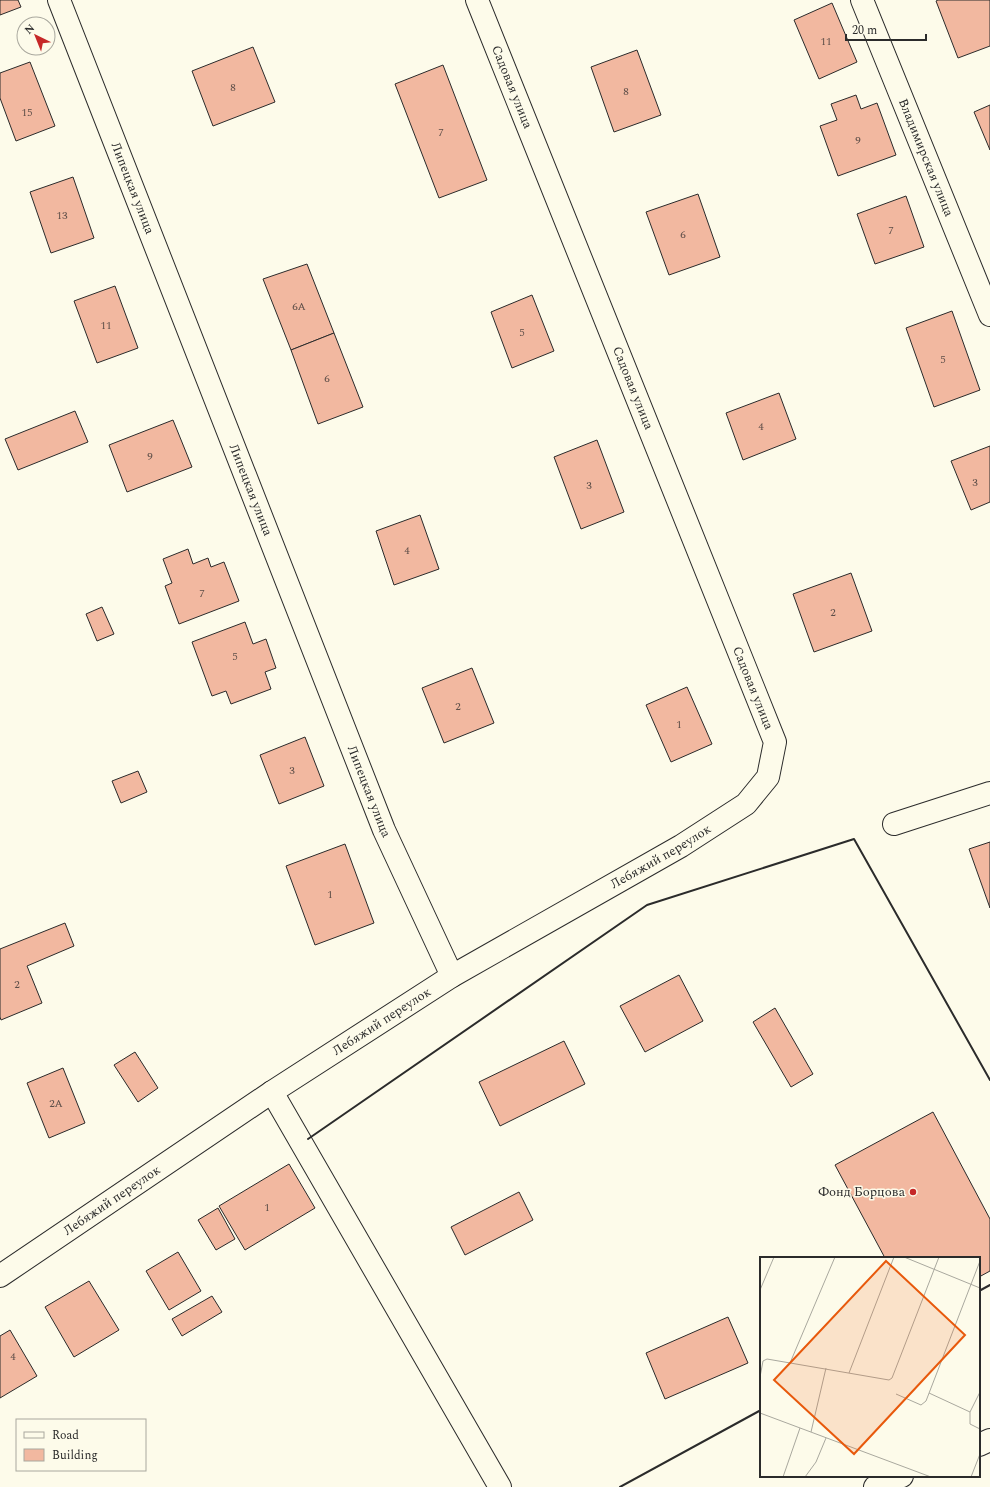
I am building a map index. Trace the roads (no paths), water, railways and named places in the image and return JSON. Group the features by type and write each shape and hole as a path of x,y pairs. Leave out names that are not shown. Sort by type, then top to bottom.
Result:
{"street":[{"name":"Липецкая улица","path":"60,0 384,830 452,976"},
{"name":"Садовая улица","path":"477,0 775,742 768,777"},
{"name":"Владимирская улица","path":"862,0 990,316"},
{"name":"Лебяжий переулок","path":"0,1276 272,1092 452,976 681,846 746,804 768,777"},
{"path":"894,824 990,793"},
{"path":"272,1092 500,1487"},
{"path":"980,1445 990,1440"},
{"path":"875,1487 900,1477"}],"place":[{"name":"Фонд Борцова","path":"913,1192"}]}
